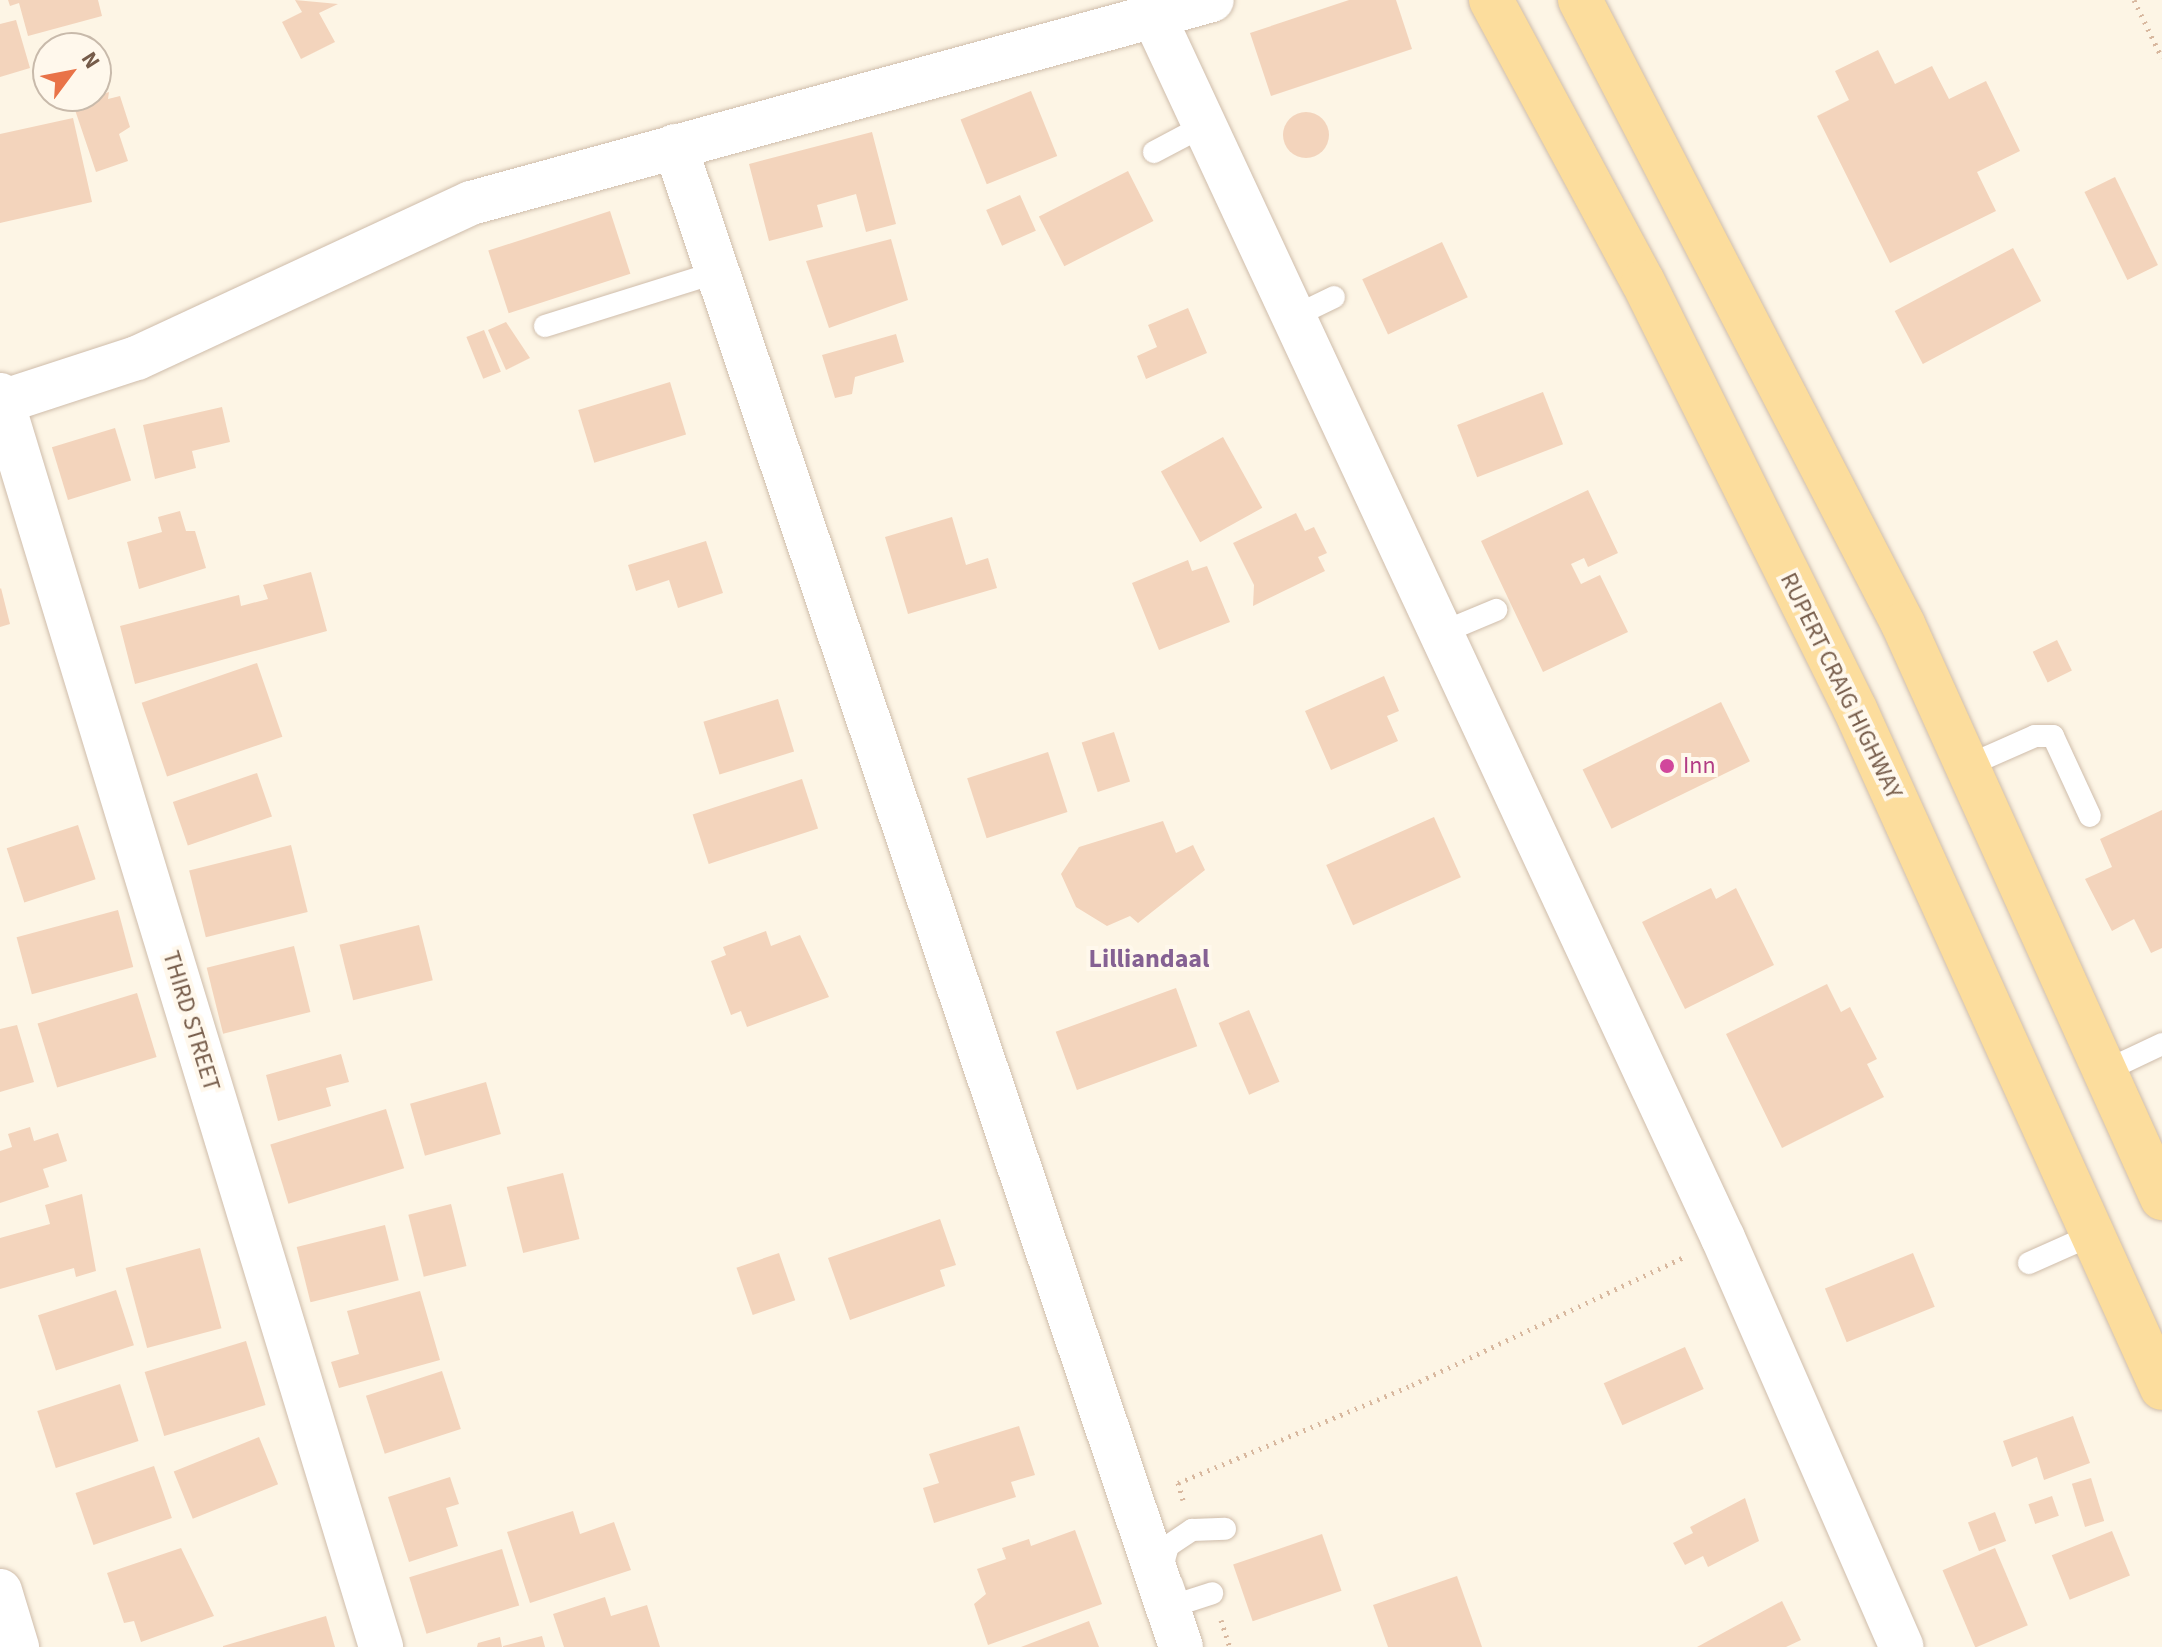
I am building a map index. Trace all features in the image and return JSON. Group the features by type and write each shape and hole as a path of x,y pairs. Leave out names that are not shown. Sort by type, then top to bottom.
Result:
{"main road":[{"name":"RUPERT CRAIG HIGHWAY","path":"1491,0 1643,282 1855,709 2162,1388"},
{"path":"1580,0 1903,624 2162,1198"}],"street":[{"path":"1,399 137,358 471,203 1155,19 1212,0"},
{"path":"1155,19 1205,125 1315,306 1441,633 1723,1238 1902,1647"},
{"path":"675,146 1158,1562 1181,1647"},
{"name":"THIRD STREET","path":"1,399 381,1647"},
{"path":"0,1591 17,1647"}],"lane":[{"path":"1154,152 1205,125"},
{"path":"545,326 717,272"},
{"path":"1441,633 1496,610"},
{"path":"1967,766 2035,736 2053,736 2090,816"},
{"path":"2105,1071 2162,1044"},
{"path":"2029,1263 2092,1235"},
{"path":"1212,1593 1179,1604 1158,1562 1168,1546 1192,1530 1225,1529"}],"path":[{"path":"2134,0 2162,58"},
{"path":"1192,1530 1178,1483 1412,1385 1723,1238"},
{"path":"1212,1593 1230,1647"}],"building":[{"path":"8,0 98,0 102,16 43,32 32,32 28,36 19,3 10,6"},
{"path":"295,0 338,4 319,13 335,42 301,59 282,22 302,12"},
{"path":"1349,0 1396,0 1412,49 1271,96 1250,33"},
{"path":"16,20 30,68 0,77 0,24"},
{"path":"1878,50 1895,84 1932,66 1949,99 1986,81 2020,151 1977,172 1996,211 1890,263 1817,116 1849,100 1835,71"},
{"path":"1031,91 1057,156 987,184 961,119"},
{"path":"120,96 130,127 119,134 128,161 96,172 76,112 112,112 112,98"},
{"path":"1306,112 1322,119 1329,135 1322,151 1306,158 1290,151 1283,135 1290,119"},
{"path":"73,118 92,202 0,223 0,134"},
{"path":"872,132 896,224 866,232 856,194 817,205 823,227 769,241 749,164"},
{"path":"1128,171 1153,221 1064,266 1039,216"},
{"path":"2115,177 2158,265 2127,280 2084,192"},
{"path":"1020,195 1036,231 1002,246 986,210"},
{"path":"610,211 630,274 509,313 488,251"},
{"path":"891,239 908,300 829,328 806,261"},
{"path":"1442,242 1468,297 1388,334 1362,279"},
{"path":"2013,248 2041,301 1923,364 1895,311"},
{"path":"1188,308 1207,353 1146,379 1137,356 1157,347 1148,325"},
{"path":"506,322 530,358 506,370 488,330"},
{"path":"484,330 501,372 483,379 466,337"},
{"path":"896,334 904,362 855,377 852,394 835,398 822,355"},
{"path":"670,382 686,435 594,463 578,410"},
{"path":"1543,392 1563,444 1477,477 1457,425"},
{"path":"222,407 230,442 192,451 196,468 155,479 143,425"},
{"path":"115,428 131,481 68,500 52,447"},
{"path":"1223,437 1262,508 1200,542 1161,471"},
{"path":"1588,490 1618,553 1588,567 1584,558 1571,564 1581,584 1600,575 1628,632 1543,672 1481,541"},
{"path":"180,511 186,531 195,531 206,568 139,589 127,542 162,532 158,517"},
{"path":"1296,513 1305,531 1314,527 1327,553 1318,557 1325,571 1253,606 1254,585 1233,543"},
{"path":"952,517 966,565 988,558 997,588 908,614 885,537"},
{"path":"706,541 723,593 678,608 669,580 636,591 628,565"},
{"path":"1188,560 1192,571 1207,566 1230,622 1159,650 1132,583"},
{"path":"311,572 327,631 135,684 120,626 239,595 241,606 268,599 263,585"},
{"path":"0,589 10,624 0,627"},
{"path":"2057,640 2072,671 2048,682 2033,652"},
{"path":"257,663 282,737 167,776 142,703"},
{"path":"1384,676 1399,711 1387,716 1398,741 1331,770 1305,711"},
{"path":"778,699 794,752 719,774 703,722"},
{"name":"Inn","path":"1721,702 1750,761 1612,829 1583,770"},
{"path":"1114,732 1130,781 1098,792 1082,743"},
{"path":"1048,752 1067,812 987,838 967,778"},
{"path":"257,773 272,816 188,845 173,802"},
{"path":"802,779 818,828 709,864 693,815"},
{"path":"2162,810 2162,948 2151,953 2134,919 2112,931 2085,879 2112,867 2100,839"},
{"path":"1434,817 1461,877 1353,925 1326,865"},
{"path":"1163,821 1176,853 1193,845 1205,870 1138,923 1130,916 1107,926 1076,907 1061,874 1079,847"},
{"path":"78,825 96,879 24,902 7,848"},
{"path":"291,845 308,912 206,937 189,870"},
{"path":"1711,888 1716,899 1736,888 1774,965 1685,1009 1642,922"},
{"path":"118,910 133,967 32,994 17,937"},
{"path":"419,925 433,980 353,1000 339,945"},
{"path":"766,931 771,946 800,935 829,997 747,1027 741,1011 731,1015 711,961 726,955 723,947"},
{"path":"294,946 310,1012 223,1034 207,968"},
{"path":"1827,984 1841,1012 1850,1007 1877,1059 1867,1064 1884,1097 1782,1148 1726,1034"},
{"path":"1176,988 1197,1046 1077,1090 1056,1032"},
{"path":"137,993 157,1057 57,1087 38,1023"},
{"path":"1249,1010 1279,1082 1249,1095 1219,1023"},
{"path":"17,1025 34,1082 0,1092 0,1029"},
{"path":"341,1054 349,1082 326,1088 331,1106 278,1121 266,1075"},
{"path":"486,1082 501,1134 425,1156 410,1104"},
{"path":"386,1109 404,1168 288,1204 270,1144"},
{"path":"30,1127 34,1141 58,1133 67,1161 43,1169 49,1187 0,1203 0,1151 12,1147 8,1134"},
{"path":"563,1173 579,1239 523,1253 507,1187"},
{"path":"82,1194 96,1271 76,1277 74,1268 0,1289 0,1238 50,1224 45,1205"},
{"path":"451,1204 466,1266 424,1277 408,1215"},
{"path":"940,1219 956,1265 940,1270 945,1286 850,1320 828,1258"},
{"path":"385,1225 399,1280 310,1302 297,1247"},
{"path":"200,1248 221,1328 147,1348 126,1268"},
{"path":"779,1253 795,1300 753,1315 736,1268"},
{"path":"1913,1253 1935,1307 1847,1342 1825,1289"},
{"path":"116,1290 134,1345 56,1371 38,1315"},
{"path":"420,1291 440,1360 339,1388 331,1362 359,1354 347,1311"},
{"path":"246,1341 266,1405 164,1436 145,1372"},
{"path":"1685,1347 1704,1389 1622,1425 1604,1383"},
{"path":"442,1371 461,1429 385,1454 366,1396"},
{"path":"120,1384 139,1441 56,1468 37,1411"},
{"path":"2073,1416 2090,1463 2044,1480 2037,1457 2012,1467 2003,1441"},
{"path":"1019,1426 1035,1475 1011,1482 1016,1497 934,1523 923,1488 939,1483 929,1454"},
{"path":"259,1437 278,1484 193,1519 174,1471"},
{"path":"154,1466 172,1518 93,1545 76,1493"},
{"path":"450,1477 459,1504 446,1508 458,1546 409,1562 388,1497"},
{"path":"2091,1478 2104,1521 2085,1527 2072,1484"},
{"path":"2052,1496 2059,1516 2035,1524 2028,1504"},
{"path":"1745,1498 1759,1541 1708,1567 1703,1556 1685,1565 1673,1543 1693,1533 1690,1527"},
{"path":"573,1511 580,1534 614,1522 631,1570 530,1603 507,1532"},
{"path":"1995,1512 2006,1541 1979,1551 1968,1522"},
{"path":"1075,1530 1102,1604 988,1645 974,1604 986,1594 977,1569 1006,1559 1002,1548 1029,1539 1031,1546"},
{"path":"2112,1531 2130,1576 2070,1600 2052,1555"},
{"path":"1322,1534 1342,1591 1253,1621 1233,1565"},
{"path":"181,1548 214,1616 141,1642 134,1621 124,1623 107,1573"},
{"path":"1995,1548 2028,1625 1975,1647 1943,1570"},
{"path":"502,1549 519,1605 426,1634 409,1577"},
{"path":"1457,1576 1482,1647 1388,1647 1373,1605"},
{"path":"605,1597 611,1616 647,1605 660,1647 564,1647 553,1614"},
{"path":"1782,1601 1801,1640 1786,1647 1697,1647"},
{"path":"326,1616 335,1647 223,1647 223,1646"},
{"path":"1089,1621 1099,1647 1021,1647"},
{"path":"542,1636 545,1647 503,1647 503,1646"},
{"path":"500,1637 502,1647 477,1647 478,1643"}],"place":[{"name":"Inn","path":"1667,766"}],"district":[{"name":"Lilliandaal","path":"1149,959"}]}
